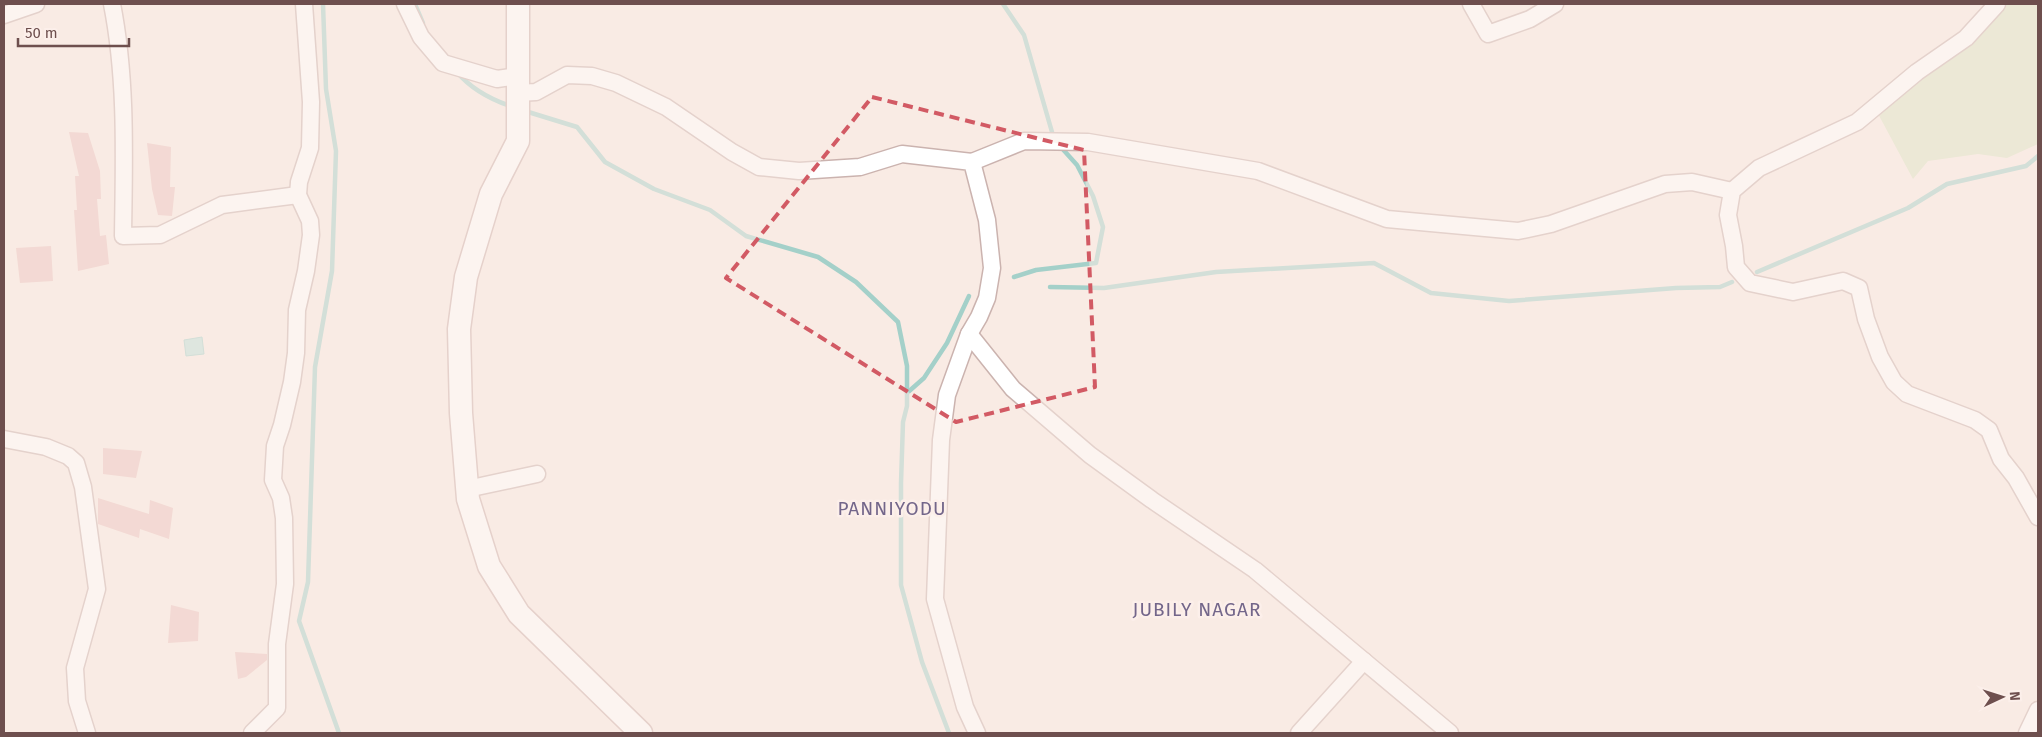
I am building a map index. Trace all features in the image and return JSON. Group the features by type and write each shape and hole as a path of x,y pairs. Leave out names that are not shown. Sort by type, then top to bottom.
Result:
{"main road":[{"path":"518,4 518,141 491,194 466,277 459,329 461,413 468,498 489,566 519,614 641,733"}],"street":[{"path":"4,14 36,4"},
{"path":"112,4 119,37 125,128 123,236 160,235 222,205 298,195"},
{"path":"252,733 277,708 277,644 286,584 284,518 281,498 272,480 275,446 292,382 296,353 297,310 306,271 311,236 310,221 298,195 310,148 311,102 304,4"},
{"path":"405,4 421,37 443,64 497,79 518,90 536,92 567,75 592,76 616,82 666,108 732,152 759,167 799,171 860,167 902,154 972,162 1024,141 1088,142 1258,171 1387,218 1470,228 1518,231 1551,224 1665,184 1692,182 1732,191"},
{"path":"1471,4 1488,34 1530,19 1554,4"},
{"path":"1997,4 1966,38 1917,72 1857,122 1759,168 1732,191 1728,215 1736,267 1750,283 1793,292 1843,281 1859,288 1868,325 1880,357 1894,382 1907,394 1974,420 1989,430 2001,459 2016,478 2038,517"},
{"path":"972,162 987,220 992,268 987,298 969,334 947,395 941,440 936,599 965,707 977,733"},
{"path":"969,334 1013,389 1090,454 1152,500 1255,570 1450,733"},
{"path":"4,440 46,447 63,453 76,463 97,589 75,668 77,701 87,733"},
{"path":"467,489 537,474"},
{"path":"1299,733 1364,661"},
{"path":"2027,733 2038,710"}],"highlighted area":[{"path":"872,97 1084,150 1095,387 956,422 726,278"}],"green space":[{"path":"1992,4 2038,4 2038,144 2007,158 1978,154 1928,161 1913,179 1876,110 1955,41"}],"water":[{"path":"202,337 204,354 186,356 184,340"}],"building":[{"path":"69,132 88,133 100,171 101,199 97,199 100,236 106,235 109,264 78,271 74,210 77,210 75,176 79,176"},
{"path":"147,143 171,147 170,187 175,187 172,216 158,215 152,189"},
{"path":"51,246 53,281 20,283 16,248"},
{"path":"103,448 142,451 136,478 103,474"},
{"path":"98,498 149,514 150,500 173,508 169,539 140,529 139,538 98,524"},
{"path":"171,605 199,612 198,641 168,643"},
{"path":"235,652 267,654 267,660 246,677 238,679"}],"waterway":[{"path":"323,4 326,89 336,151 332,271 315,367 308,582 299,621 339,733"},
{"path":"415,4 423,23"},
{"path":"1003,4 1024,35 1054,139"},
{"path":"457,72 468,84 481,93 510,106"},
{"path":"525,111 577,127 605,162 654,189 710,210 746,236 818,257 856,282 898,322 907,366 907,406 903,422 901,483 901,585 922,662 949,733"},
{"path":"1014,277 1036,270 1096,263 1103,227 1093,196 1077,165 1059,145"},
{"path":"1757,272 1908,208 1947,184 2026,166 2038,156"},
{"path":"1050,287 1104,288 1216,272 1374,263 1431,293 1509,301 1676,288 1720,287 1732,282"},
{"path":"907,393 924,378 947,343 969,296"}],"district":[{"name":"PANNIYODU","path":"892,508"},
{"name":"JUBILY NAGAR","path":"1197,609"}]}
